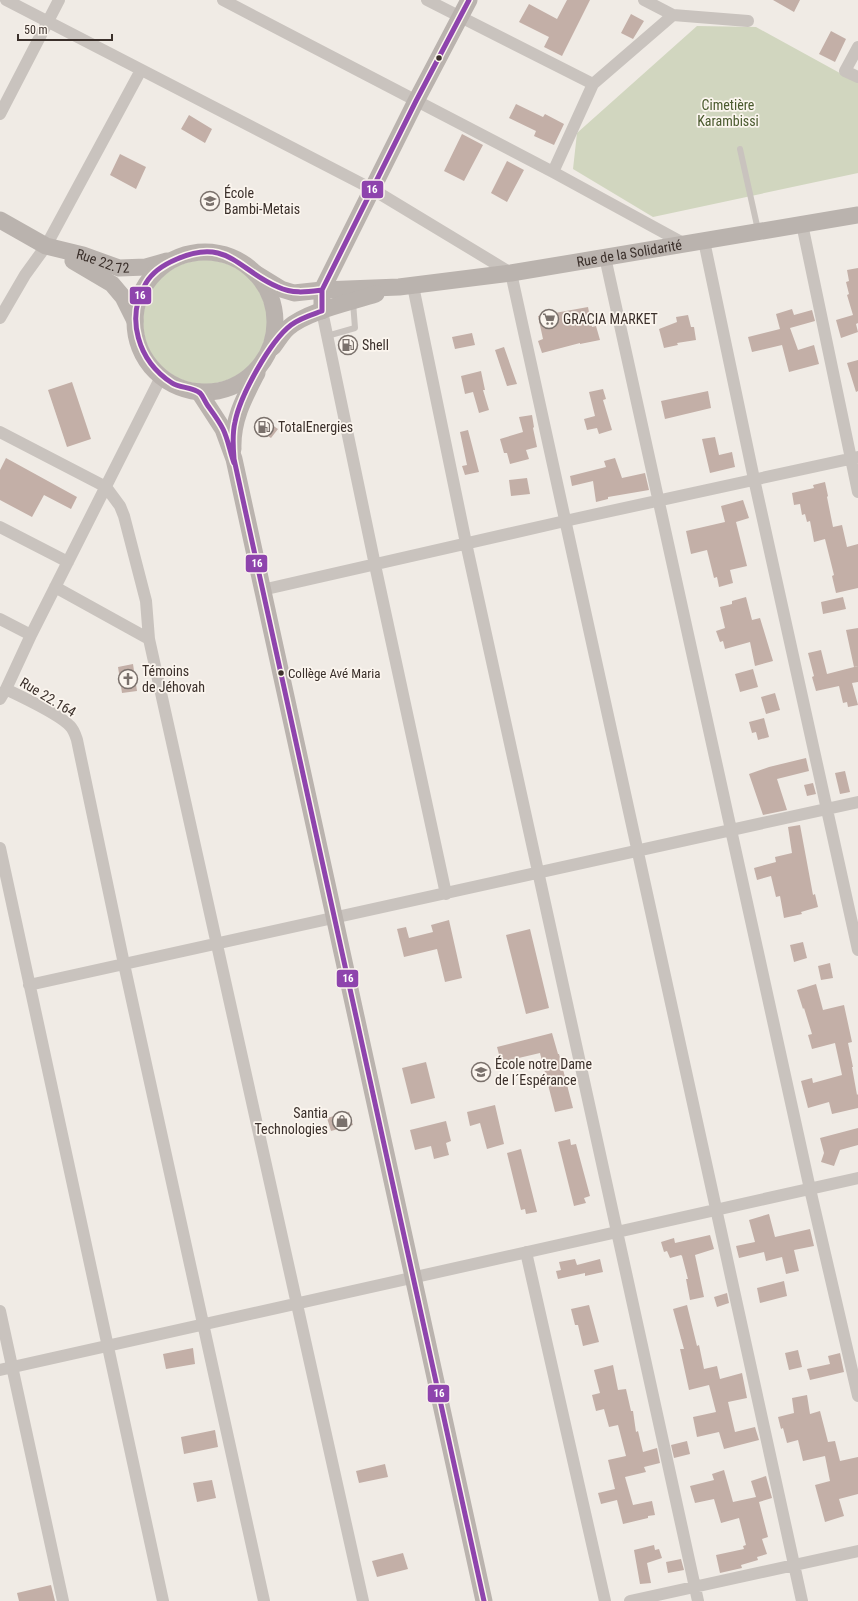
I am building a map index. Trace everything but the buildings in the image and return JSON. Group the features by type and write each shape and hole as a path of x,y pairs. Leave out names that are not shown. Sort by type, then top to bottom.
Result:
{"street":[{"path":"6,0 372,189 511,273 802,1601"},
{"path":"1,112 59,0"},
{"path":"223,0 553,172 683,243"},
{"path":"427,0 593,84"},
{"path":"446,894 327,336 322,311 322,290 416,101 469,0"},
{"path":"644,0 673,15 748,21"},
{"path":"553,172 593,84 673,15"},
{"path":"858,47 845,71 858,77"},
{"path":"0,318 25,275 52,248 141,70"},
{"name":"Rue de la Solidarité","path":"255,273 280,289 294,293 322,290 406,287 511,273 683,243 704,241 858,215"},
{"name":"Rue 22.72","path":"0,220 52,248 112,284 122,297 135,321"},
{"path":"802,224 854,457 858,492"},
{"path":"704,241 754,479 858,950"},
{"name":"Rue 22.72","path":"52,248 83,255 119,268 146,267 172,260"},
{"path":"234,459 233,437 235,420 240,405 265,359 275,329 274,312 266,287 255,273 243,263 220,253 195,252 172,260 157,271 145,285 138,302 135,321 140,348 148,364 161,377 182,389 199,392 217,392 234,387 249,377 265,359"},
{"path":"605,257 810,1189 858,1396"},
{"path":"406,287 466,544 698,1601"},
{"name":"Rue de la Solidarité","path":"265,359 289,327 304,318 353,301 406,287"},
{"path":"3,694 31,635 161,377"},
{"path":"199,392 223,429 234,459 484,1601"},
{"path":"0,432 106,487 120,506 124,516 146,601 150,640 363,1601"},
{"path":"262,590 854,457"},
{"path":"0,527 68,562"},
{"path":"55,587 150,640"},
{"path":"0,619 31,635"},
{"name":"Rue 22.164","path":"3,694 44,709 69,724 74,730 124,964"},
{"path":"29,985 858,802"},
{"path":"0,848 162,1601"},
{"path":"124,964 264,1601"},
{"path":"0,1370 858,1178"},
{"path":"526,1252 605,1601"},
{"path":"0,1311 63,1601"},
{"path":"630,1601 858,1551"}],"lane":[{"path":"740,149 758,232"},
{"path":"327,336 355,328 353,301"}],"green space":[{"name":"Cimetière Karambissi","path":"697,26 756,27 858,83 858,173 653,217 573,169 577,133"},
{"path":"205,260 217,261 229,265 239,270 249,278 257,288 262,298 266,310 266,334 262,346 257,356 249,366 239,374 229,379 217,383 205,384 193,383 181,379 171,374 161,366 153,356 148,346 144,334 143,322 144,310 148,298 153,288 161,278 171,270 181,265 193,261"}],"transit line":[{"name":"16","path":"469,0 416,101 322,290 322,311 291,325 274,343 265,356 249,384 238,411 233,431 233,440 234,459 484,1601"},
{"name":"16","path":"234,463 223,429 201,394 197,391 172,383 160,374 143,351 138,338 136,310 146,283 156,271 168,263 194,253 208,252 231,258 264,280 289,291 300,292 322,290"}],"place":[{"name":"École Bambi-Metais","path":"210,201"},
{"name":"GRACIA MARKET","path":"549,319"},
{"name":"Shell","path":"348,345"},
{"name":"TotalEnergies","path":"264,427"},
{"name":"Collège Avé Maria","path":"281,673"},
{"name":"Témoins de Jéhovah","path":"128,679"},
{"name":"École notre Dame de l´Espérance","path":"481,1072"},
{"name":"Santia Technologies","path":"342,1121"}]}
